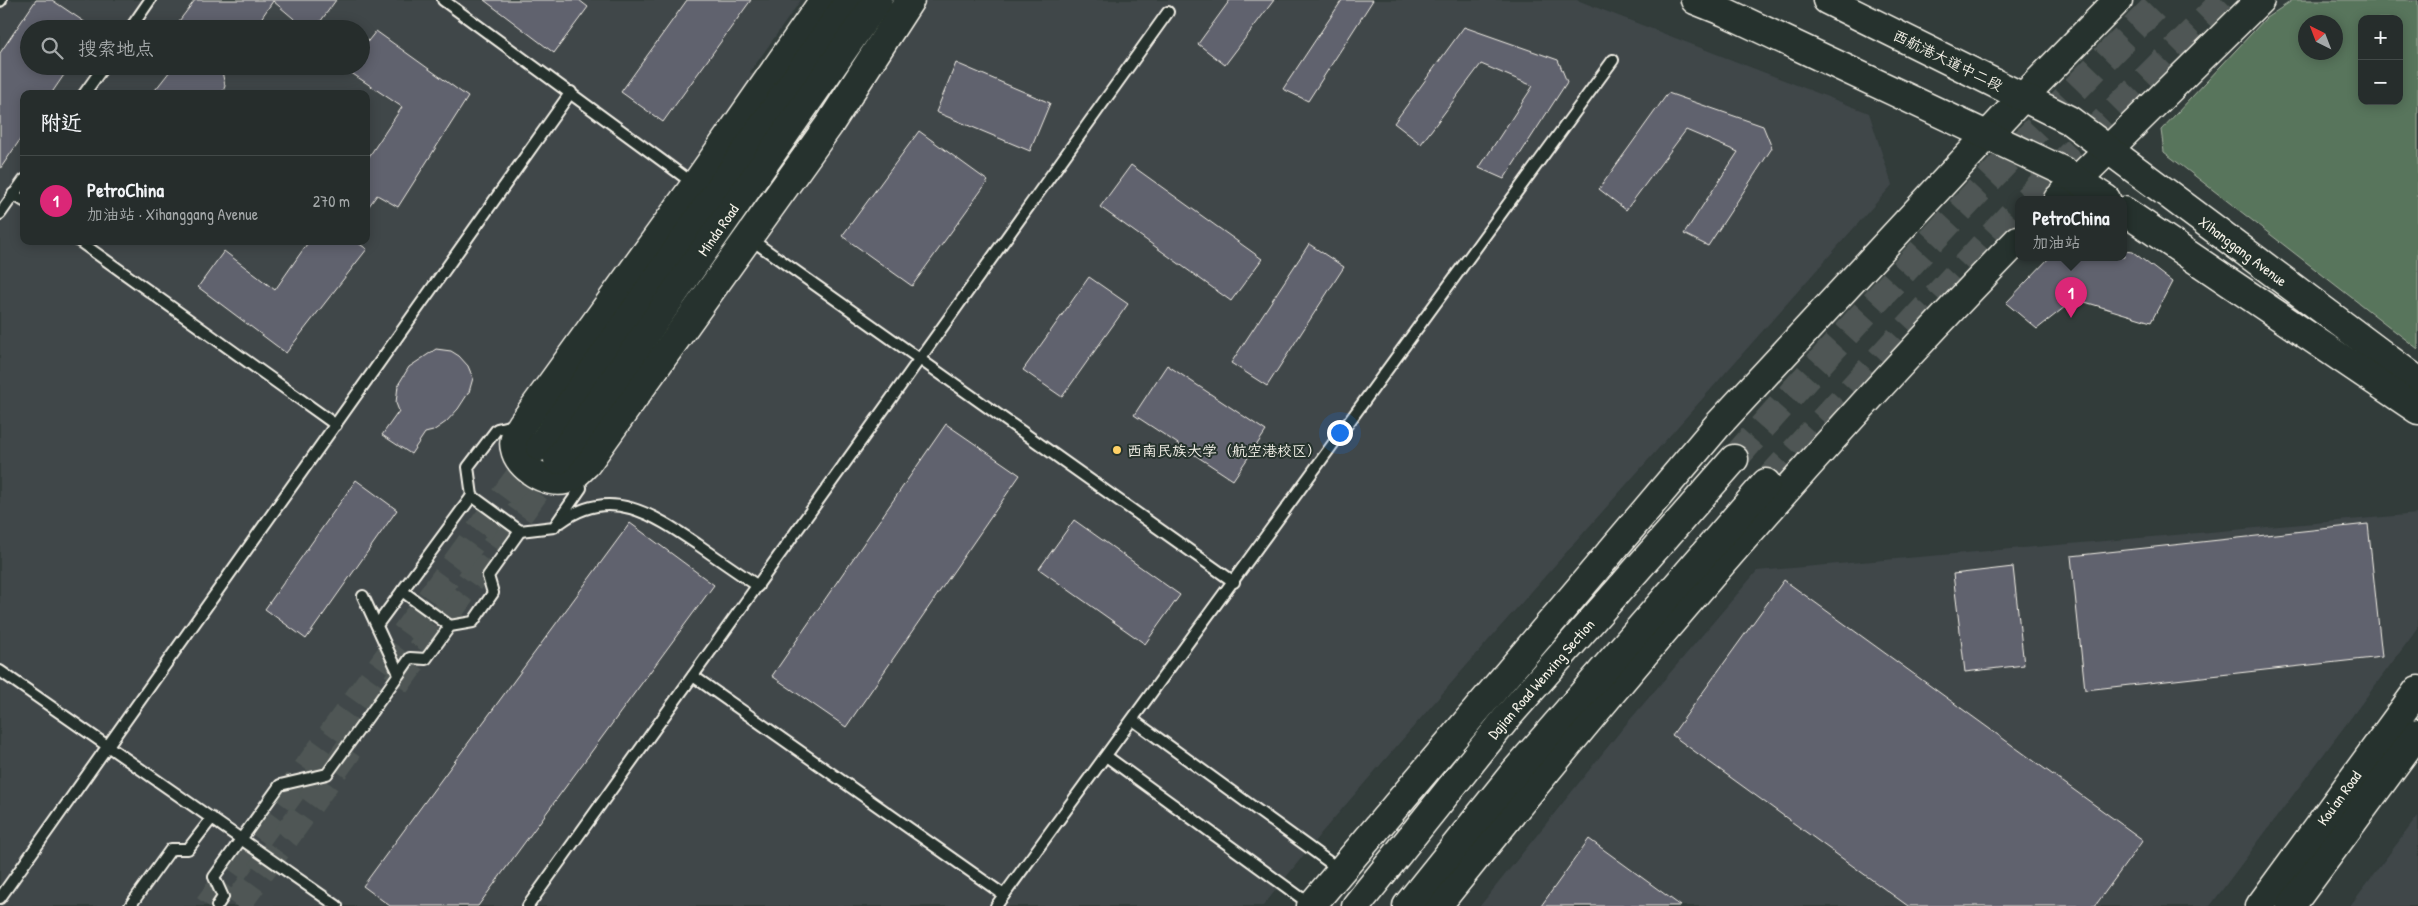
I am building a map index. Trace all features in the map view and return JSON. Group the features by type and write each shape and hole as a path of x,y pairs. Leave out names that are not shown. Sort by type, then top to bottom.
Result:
{"street":[{"path":"824,0 695,185 523,423 514,438 514,449 522,463 530,470 553,480 565,480 559,459 587,463 829,125 910,0"},
{"name":"Minda Road","path":"559,459 850,0"},
{"name":"Minda Road","path":"559,459 878,0"},
{"path":"1695,0 1725,12 2063,171 2101,196"},
{"name":"西航港大道中二段","path":"1828,0 2069,120"},
{"path":"1311,906 1717,426 2023,97 2118,0"},
{"path":"2061,196 2260,0"},
{"name":"Xihanggang Avenue","path":"2069,120 2418,381"},
{"path":"2127,213 2418,410"},
{"path":"1437,906 1654,641 1917,344 2015,243"},
{"name":"Dajian Road Wenxing Section","path":"1356,906 1509,715 1734,459"},
{"path":"1407,906 1513,774 1766,482"},
{"name":"Kou'an Road","path":"2260,906 2418,690"},
{"name":"Kou'an Road","path":"2291,906 2418,733"}],"lane":[{"path":"136,20 150,0"},
{"path":"443,0 572,92 695,185"},
{"path":"528,906 1168,12"},
{"path":"996,906 1613,60"},
{"path":"87,90 98,75"},
{"path":"0,898 572,92"},
{"path":"2,207 20,186"},
{"path":"14,194 20,199"},
{"path":"748,238 1234,582"},
{"path":"85,245 336,425"},
{"path":"377,625 472,496 468,467 497,429 523,423"},
{"path":"554,527 582,488 559,459"},
{"path":"472,496 520,531 554,527 575,511 594,506 619,505 651,514 758,586"},
{"path":"217,906 223,897 214,877 280,785 327,774 410,658 426,659 450,626 473,622 494,592 488,576 520,531"},
{"path":"402,591 450,626"},
{"path":"363,596 399,674"},
{"path":"0,671 337,906"},
{"path":"693,676 1004,895"},
{"path":"1133,720 1340,870"},
{"path":"1106,756 1311,906"},
{"path":"130,906 170,849 188,849 212,818"}],"shaded area":[{"name":"西南民族大学（航空港校区）","path":"0,0 801,0 750,72 767,82 526,437 567,466 817,118 835,129 924,0 1577,0 1869,113 1892,185 1500,627 1322,832 1263,906 0,906"},
{"path":"2418,514 2418,628 2210,906 1480,906 1623,728 1757,571"},
{"path":"2418,816 2418,906 2350,906"}],"green space":[{"path":"2293,0 2418,0 2418,349 2164,152 2161,130 2266,18"}],"building":[{"path":"36,0 52,0 82,20 22,20"},
{"path":"195,0 336,0 322,20 295,20 273,1 260,20 180,20"},
{"path":"484,0 579,0 588,7 554,53"},
{"path":"687,0 751,0 663,122 621,92"},
{"path":"1230,0 1274,0 1225,65 1198,44"},
{"path":"1342,0 1373,0 1308,101 1283,89"},
{"path":"20,24 20,75 64,75 54,90 20,90 20,140 0,169 0,53"},
{"path":"1464,27 1558,60 1567,82 1504,179 1479,168 1533,86 1481,64 1421,144 1394,123"},
{"path":"376,31 468,97 398,207 377,195 370,205 370,155 402,107 354,75 370,75 370,39"},
{"path":"956,63 1050,103 1030,151 936,112"},
{"path":"167,75 223,75 225,86 224,90 155,90"},
{"path":"1668,93 1763,126 1772,148 1708,246 1684,234 1738,152 1686,130 1626,210 1599,189"},
{"path":"919,131 988,181 912,286 842,236"},
{"path":"1131,165 1262,259 1231,301 1100,207"},
{"path":"1309,244 1344,267 1267,386 1231,363"},
{"path":"306,245 361,245 367,249 286,353 198,287 224,251 275,290"},
{"path":"2127,251 2133,252 2172,282 2151,322 2075,299 2037,329 2006,303 2046,261 2127,261"},
{"path":"1089,277 1128,304 1062,397 1023,370"},
{"path":"436,349 451,351 459,356 468,366 473,378 469,392 458,409 446,422 433,431 425,433 411,454 382,435 399,411 396,403 398,385 409,367"},
{"path":"1167,365 1266,431 1233,480 1134,415"},
{"path":"946,424 1020,475 846,727 772,676"},
{"path":"356,480 397,510 306,639 265,609"},
{"path":"1074,520 1180,595 1145,644 1039,569"},
{"path":"630,523 714,585 478,906 390,906 363,886"},
{"path":"2368,524 2382,657 2085,690 2071,556"},
{"path":"2013,567 2024,665 1965,672 1953,574"},
{"path":"1784,580 2143,840 2095,906 1908,906 1672,735"},
{"path":"1589,839 1681,906 1541,906"}],"tunnel":[{"path":"1734,459 1945,226 2162,0"},
{"path":"2030,196 2225,0"},
{"path":"1766,483 2015,211"},
{"path":"208,906 539,449"},
{"path":"396,684 558,460"},
{"path":"236,906 349,749"}],"place":[{"name":"PetroChina","path":"2071,318"},
{"name":"西南民族大学（航空港校区）","path":"1117,450"}]}
